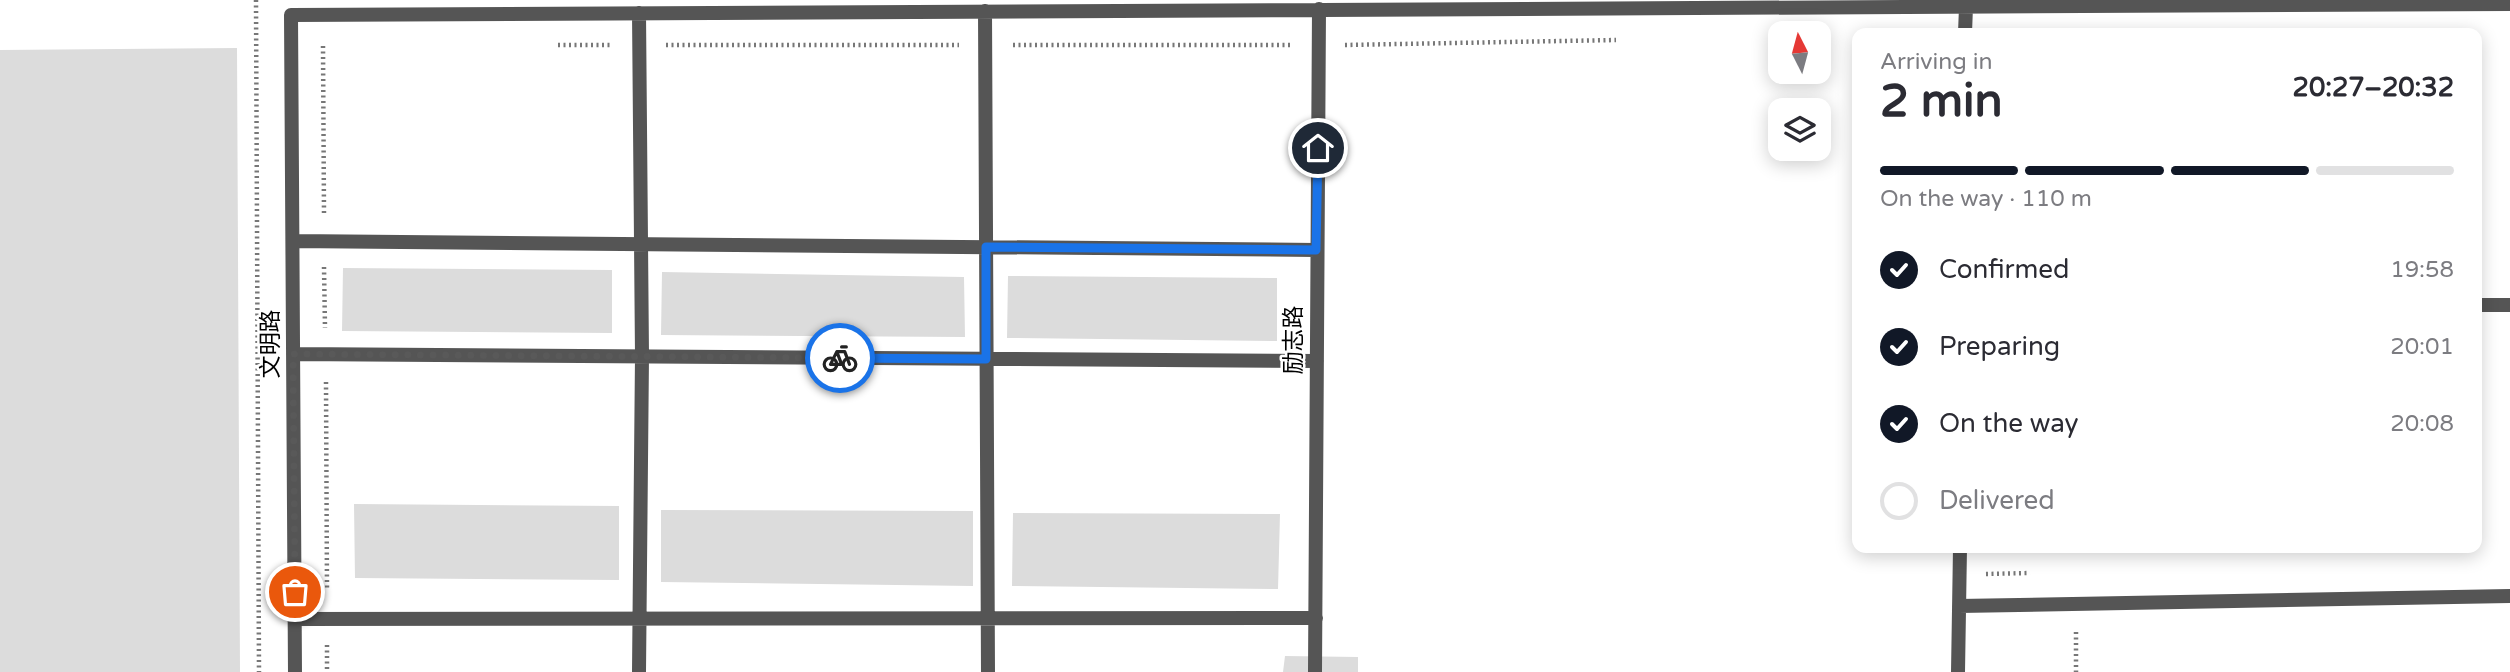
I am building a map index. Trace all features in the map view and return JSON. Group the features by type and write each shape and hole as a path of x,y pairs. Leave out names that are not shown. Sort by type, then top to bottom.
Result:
{"street":[{"path":"639,672 642,356 639,13 2510,4"},
{"path":"1965,28 1966,6"},
{"name":"励志路","path":"1315,672 1319,9"},
{"path":"985,11 988,672"},
{"name":"文明路","path":"295,672 291,15 639,13"},
{"path":"293,241 1316,250"},
{"path":"2482,305 2510,305"},
{"path":"293,354 1317,361"},
{"path":"1958,672 1960,553"},
{"path":"1959,606 2510,596"},
{"path":"295,619 1316,618"}],"path":[{"path":"256,0 259,672"},
{"path":"557,45 1320,45 1626,40"},
{"path":"327,672 323,45 337,45"},
{"path":"2076,627 2076,672"}],"shaded area":[{"path":"237,48 240,672 0,672 0,50"},
{"path":"343,268 612,270 612,333 342,331"},
{"path":"662,272 964,277 965,337 661,335"},
{"path":"1008,276 1277,278 1277,341 1007,338"},
{"path":"354,504 619,506 619,580 355,578"},
{"path":"661,510 973,511 973,586 661,582"},
{"path":"1013,513 1280,514 1278,589 1012,586"},
{"path":"1285,656 1358,657 1358,672 1283,672"}],"way so far":[{"path":"295,592 293,354 840,358"}],"route":[{"path":"840,358 986,359 986,247 1316,250 1318,148"}]}
